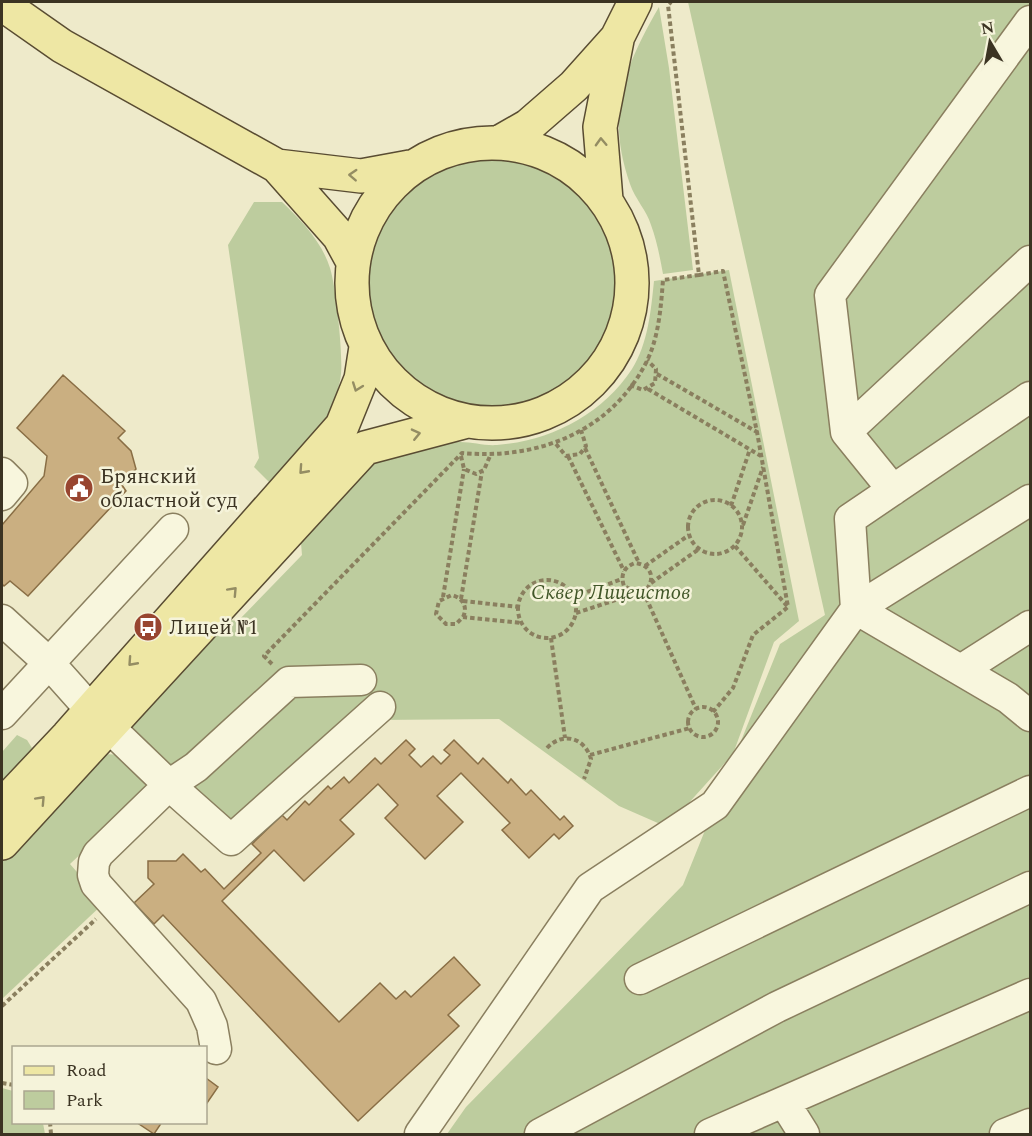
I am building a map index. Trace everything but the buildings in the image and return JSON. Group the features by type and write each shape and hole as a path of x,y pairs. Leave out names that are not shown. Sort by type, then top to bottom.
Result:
{"main road":[{"path":"500,142 551,109 617,39 636,2"},
{"path":"2,4 62,46 277,166 339,236 352,260"},
{"path":"606,200 600,127 617,39"},
{"path":"277,166 361,176 411,167 453,147 500,142 531,147 560,159 585,177 606,200 625,235 632,267 632,300 624,331 609,360 588,385 562,405 532,418 500,423 467,421 354,437"},
{"path":"411,167 380,196 363,225 352,260 352,304 366,347 399,389 426,407 467,421"},
{"path":"2,843 99,718 354,437 366,347"},
{"path":"2,806 68,736 99,718"}],"street":[{"path":"893,490 846,432 830,295 1030,21"},
{"path":"846,432 1030,261"},
{"path":"856,609 850,519 1030,397"},
{"path":"2,473 12,483 2,495"},
{"path":"420,1134 590,888 715,805 856,609 1030,500"},
{"path":"2,714 173,529"},
{"path":"856,609 1008,698 1030,716"},
{"path":"2,620 49,663 99,718 231,840 380,707"},
{"path":"962,670 1030,626"},
{"path":"216,1049 213,1026 201,1001 96,884 93,874 94,862 98,854 169,785 196,767 290,682 361,680"},
{"path":"640,979 1030,791"},
{"path":"540,1134 777,1007 1030,887"},
{"path":"710,1134 1030,994"},
{"path":"784,1102 804,1134"},
{"path":"1005,1134 1030,1124"}],"path":[{"path":"670,2 668,5 699,275"},
{"path":"290,682 264,656 462,453 490,456 529,452 556,444 605,413 630,386 647,360 659,316 663,280 723,271 757,432 788,607"},
{"path":"647,360 654,365 657,374 655,382 648,389"},
{"path":"657,374 757,432"},
{"path":"630,386 648,389 761,456"},
{"path":"556,444 562,454 568,456 580,454 585,448 586,441 581,430"},
{"path":"585,448 639,563 651,573 651,582"},
{"path":"731,506 750,449"},
{"path":"461,455 464,469 443,598 436,609 438,619 451,625 463,617 522,623"},
{"path":"463,617 465,608 461,600 482,471 490,456"},
{"path":"568,456 624,572"},
{"path":"742,525 740,517 731,506 720,501 702,504 690,517 689,535 699,549 716,555 735,546 763,466"},
{"path":"464,469 471,473 482,471"},
{"path":"645,566 689,535"},
{"path":"735,546 788,607"},
{"path":"576,613 643,591 651,582 699,549"},
{"path":"637,593 628,590 622,579 624,572 631,565 639,563"},
{"path":"573,597 622,579"},
{"path":"544,580 563,585 573,597 576,613 571,626 564,633 551,638 536,636 522,623 519,607 528,588 544,580"},
{"path":"643,591 696,709"},
{"path":"443,598 452,595 461,600 519,607"},
{"path":"713,712 733,688 753,634 788,607"},
{"path":"551,638 565,738"},
{"path":"704,707 713,712 717,723 709,735 699,736 690,728 689,716 696,709 704,707"},
{"path":"590,755 690,728"},
{"path":"548,748 558,740 565,738 579,741 590,755 590,767 584,780"},
{"path":"2,1006 112,904"}],"green space":[{"path":"688,2 1030,2 1030,1134 447,1134 466,1107 683,885 780,644 825,615"},
{"path":"659,7 669,68 693,270 663,274 657,243 649,220 630,184 619,136 619,114 628,72 646,30"},
{"path":"492,158 517,161 540,168 562,179 581,195 597,214 608,236 615,259 618,284 615,309 608,332 597,354 581,373 562,389 540,400 517,407 492,410 467,407 444,400 422,389 403,373 387,354 376,332 369,309 366,284 369,259 376,236 387,214 403,195 422,179 444,168 467,161"},
{"path":"254,202 282,202 322,249 332,277 340,337 341,374 331,410 314,442 275,488 254,467 259,458 228,245"},
{"name":"Сквер Лицеистов","path":"729,270 799,621 774,642 733,754 667,827 619,806 499,719 376,720 230,850 111,737 221,619 238,621 302,555 300,531 327,500 357,472 388,453 408,448 451,442 492,445 517,442 536,438 573,423 606,400 632,369 645,338 654,281"},
{"path":"17,735 27,740 32,748 22,765 2,787 2,752"},
{"path":"104,754 122,755 144,774 145,787 140,798 70,864 104,903 2,999 2,854"},
{"path":"2,1088 12,1091 12,1124 43,1124 45,1134 2,1134"}],"place":[{"name":"Брянский областной суд","path":"79,488"},
{"name":"Лицей №1","path":"148,627"}]}
